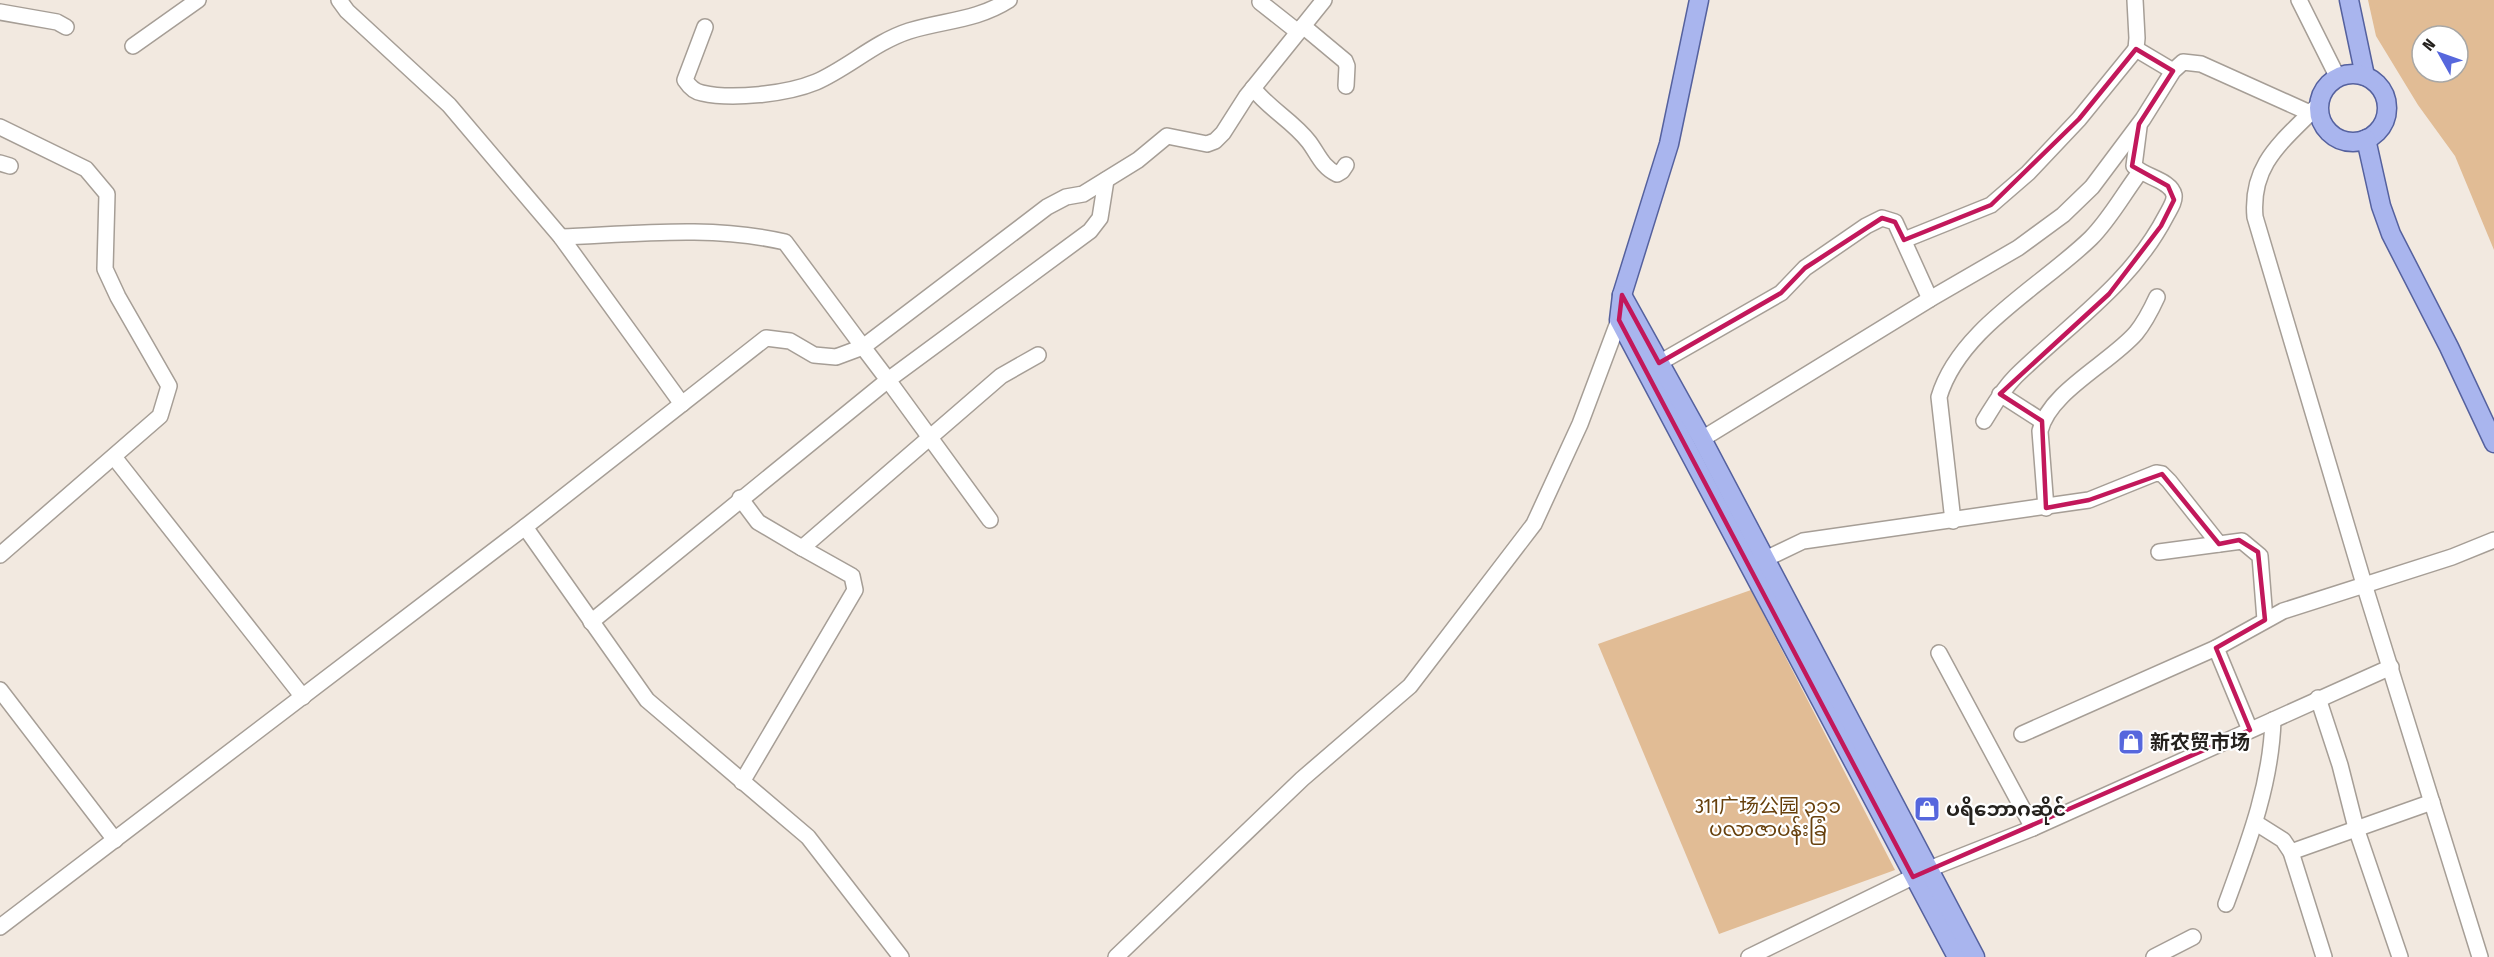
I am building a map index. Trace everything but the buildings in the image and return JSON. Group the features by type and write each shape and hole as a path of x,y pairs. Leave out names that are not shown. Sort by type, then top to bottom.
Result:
{"main road":[{"path":"1699,0 1669,144 1622,295 1619,320 1757,563 1965,954"},
{"path":"2349,0 2365,76"},
{"path":"2352,74 2365,76 2382,89 2387,109 2379,129 2366,139 2348,141 2335,136 2315,108 2327,87 2338,78 2352,74"},
{"path":"2366,139 2381,206 2391,234 2449,347 2494,443"},
{"path":"1622,295 1702,440 1757,563"}],"street":[{"path":"133,46 198,0"},
{"path":"339,0 347,11 449,105 561,237 682,404"},
{"path":"705,27 685,80 690,88 701,93 724,95 771,93 816,82 852,59 908,31 960,21 1009,0"},
{"path":"0,927 525,528 766,338 790,341 814,355 836,357 863,347 1047,207 1066,197 1083,194 1138,160 1167,136 1207,144 1215,141 1223,133 1253,88 1324,0"},
{"path":"1905,240 1991,205 2028,173 2079,119 2136,49 2135,0"},
{"path":"2299,0 2338,78"},
{"path":"1260,2 1345,61 1346,86"},
{"path":"0,12 57,22 66,27"},
{"path":"2136,49 2174,71"},
{"path":"1702,440 1930,299 2018,248 2063,215 2092,187 2139,124 2174,71 2183,62 2201,64 2315,108 2263,164 2256,181 2253,198 2255,217 2364,584 2481,957"},
{"path":"1253,88 1262,101 1309,141 1321,162 1332,172 1337,174 1346,165"},
{"path":"1984,421 2000,394 2015,377 2109,294 2160,226 2174,200 2174,195 2168,186 2140,172 2134,166 2139,124"},
{"path":"0,127 86,169 107,194 105,269 118,297 169,386 160,416 0,555"},
{"path":"1953,521 1939,397 1944,380 1990,321 2059,267 2093,235 2140,172"},
{"path":"591,622 740,498 830,429 888,380 1090,231 1100,218 1106,180"},
{"path":"1659,363 1781,293 1805,268 1866,226 1882,218 1895,222 1930,299"},
{"path":"561,237 672,233 753,235 785,242 990,520"},
{"path":"2046,508 2040,431 2042,421 2064,395 2135,334 2149,315 2157,297"},
{"path":"1116,957 1302,779 1410,686 1534,524 1580,424 1619,320"},
{"path":"802,548 1001,376 1038,356"},
{"path":"2000,394 2042,421"},
{"path":"114,457 303,697"},
{"path":"1757,563 1803,541 2046,508 2089,500 2156,473 2162,474 2219,544"},
{"path":"740,498 758,522 852,576 855,590 742,782"},
{"path":"525,528 647,700 808,837 901,957"},
{"path":"2159,552 2239,540 2258,552 2262,570 2265,621"},
{"path":"2022,734 2216,648 2283,611 2452,557 2494,540"},
{"path":"2216,648 2250,730"},
{"path":"1939,653 2033,828"},
{"path":"1749,957 1921,873 2033,828 2391,667"},
{"path":"0,690 115,840"},
{"path":"2318,698 2356,828 2400,957"},
{"path":"2226,904 2256,823 2272,749 2273,720"},
{"path":"2290,852 2432,802"},
{"path":"2256,823 2283,840 2290,852 2324,957"},
{"path":"2154,957 2193,937"}],"highlighted area":[{"path":"2136,49 2173,71 2139,124 2132,166 2168,186 2174,200 2161,226 2109,294 2000,394 2042,421 2046,508 2089,500 2162,474 2219,544 2239,540 2258,552 2265,620 2216,648 2250,730 1913,877 1619,320 1622,295 1659,363 1781,293 1805,268 1882,218 1895,222 1904,240 1991,205 2079,119"}],"green space":[{"path":"2368,0 2494,0 2494,250 2455,156 2418,105 2376,36"},
{"name":"311广场公园 ၃၁၁ ပလာဇာပန်းခြံ","path":"1751,590 1895,870 1719,934 1598,644"}],"place":[{"name":"新农贸市场","path":"2131,742"},
{"name":"ပရိဘောဂဆိုင်","path":"1927,809"}]}
